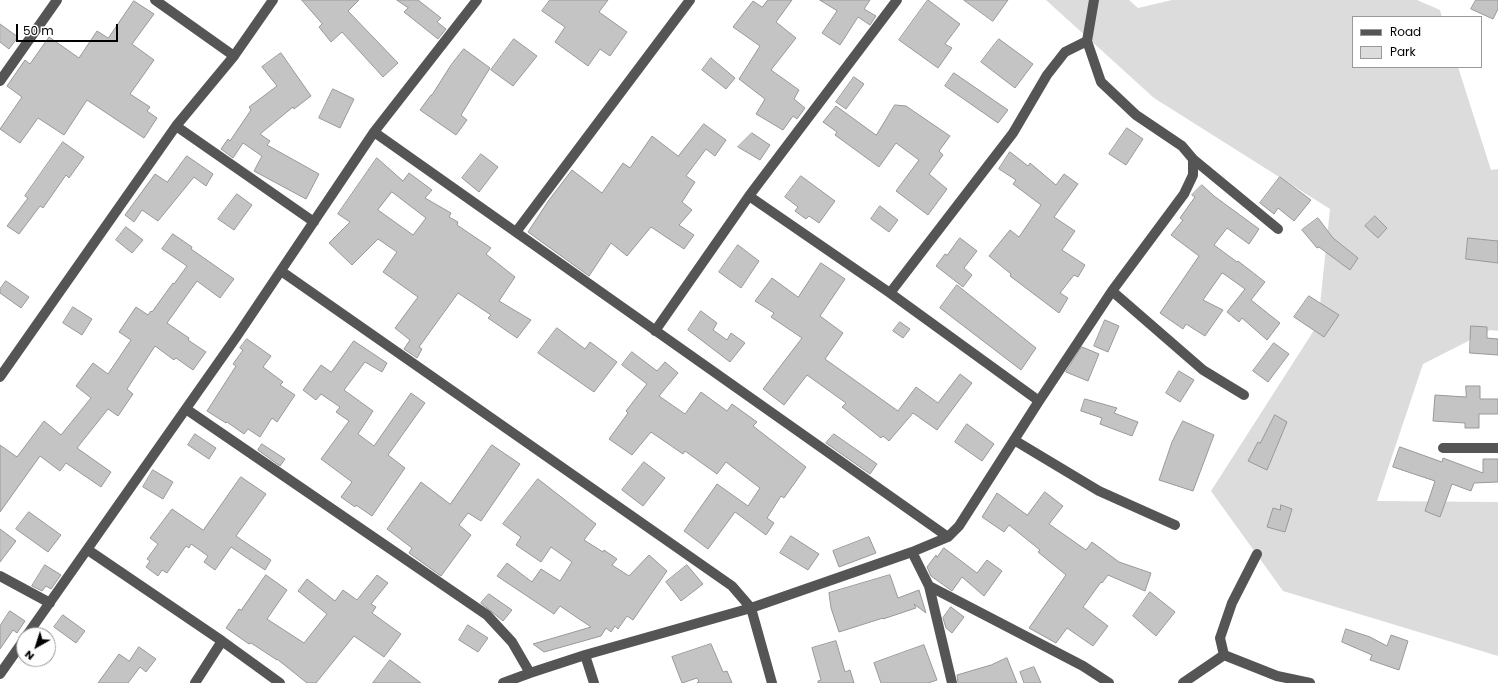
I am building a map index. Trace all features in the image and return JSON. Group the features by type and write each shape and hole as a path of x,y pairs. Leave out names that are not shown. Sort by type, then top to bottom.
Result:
{"street":[{"path":"0,82 57,0"},
{"path":"155,0 234,56"},
{"path":"0,376 176,126 234,56 273,0"},
{"path":"33,627 186,409 374,132 477,0"},
{"path":"516,232 690,0"},
{"path":"655,330 749,196 897,0"},
{"path":"1094,0 1087,40 1102,82 1136,115 1182,146 1193,159 1278,229"},
{"path":"890,293 1013,133 1047,76 1065,52 1087,40"},
{"path":"176,126 314,222"},
{"path":"374,132 948,537"},
{"path":"503,683 585,655 750,608 912,552 948,537 959,526 1112,291 1184,194 1193,175 1193,159"},
{"path":"749,196 890,293 1039,401"},
{"path":"281,271 732,586 750,608 772,683"},
{"path":"1112,291 1203,370 1244,395"},
{"path":"186,409 487,616 512,642 530,673"},
{"path":"1014,440 1099,491 1175,525"},
{"path":"1443,448 1498,448"},
{"path":"88,550 222,641 280,683"},
{"path":"912,552 929,586 952,683"},
{"path":"1224,655 1220,638 1232,603 1257,554"},
{"path":"0,576 50,603"},
{"path":"929,586 1083,666 1109,683"},
{"path":"194,683 222,641"},
{"path":"0,674 16,651"},
{"path":"585,655 594,683"},
{"path":"1184,683 1224,655"},
{"path":"1224,655 1277,676 1310,683"}],"green space":[{"path":"1046,0 1129,0 1138,8 1172,0 1417,0 1440,10 1442,16 1352,16 1352,68 1458,68 1491,170 1498,169 1498,331 1490,330 1423,364 1377,501 1498,502 1498,656 1283,591 1211,491 1318,324 1330,209 1154,98"}],"building":[{"path":"302,0 359,0 348,11 398,63 383,77 342,32 331,42 319,27 322,24"},
{"path":"397,0 418,0 441,18 437,22 446,29 438,39 404,12 408,8"},
{"path":"550,0 608,0 599,12 627,32 610,56 600,49 588,66 555,42 565,27 542,11"},
{"path":"768,0 792,0 776,22 796,38 771,70 799,90 794,99 805,108 797,119 793,116 783,130 756,114 765,99 739,79 760,46 733,27 753,1 762,7"},
{"path":"820,0 870,0 864,9 876,16 870,25 858,17 840,45 822,33 837,11"},
{"path":"928,0 960,24 945,44 952,48 938,68 899,40"},
{"path":"964,0 1008,0 993,21"},
{"path":"1476,0 1498,0 1498,9 1493,19 1471,9"},
{"path":"134,1 154,14 132,44 154,60 130,94 150,107 147,111 157,118 144,138 87,100 64,135 38,118 20,143 0,129 22,97 7,86 25,60 30,64 49,37 79,58 97,31 108,38"},
{"path":"0,24 18,37 9,49 0,42"},
{"path":"514,39 537,56 513,86 491,70"},
{"path":"999,39 1033,64 1015,88 981,62"},
{"path":"464,49 490,68 461,115 467,120 456,135 420,110"},
{"path":"281,53 311,96 294,109 293,107 260,134 270,141 267,145 319,174 306,199 254,171 262,156 243,143 233,158 221,149 228,139 230,141 251,110 249,107 277,86 262,67"},
{"path":"711,58 735,78 726,89 702,70"},
{"path":"954,73 1008,110 998,123 945,86"},
{"path":"854,77 864,84 846,109 836,102"},
{"path":"333,89 354,99 340,128 319,118"},
{"path":"895,105 906,106 950,136 939,151 943,155 929,174 947,189 928,215 896,191 919,160 896,143 879,167 835,135 837,132 823,122 836,106 876,135"},
{"path":"704,124 726,140 715,156 706,149 686,176 695,182 682,202 692,210 679,225 694,235 684,249 651,227 627,256 611,243 589,276 528,232 549,200 572,170 602,193 623,163 630,168 652,136 678,156"},
{"path":"1127,128 1143,139 1126,165 1109,154"},
{"path":"752,133 770,145 760,160 738,147"},
{"path":"63,142 84,157 69,178 66,175 43,208 40,206 19,234 7,226 28,198 25,196"},
{"path":"1010,152 1028,166 1030,163 1056,185 1064,174 1078,184 1054,217 1075,231 1062,250 1085,265 1078,277 1074,275 1060,293 1068,298 1059,313 1010,276 1011,274 989,256 1010,230 1019,237 1041,205 1013,184 1016,180 999,169"},
{"path":"481,154 498,167 479,192 462,178"},
{"path":"187,156 213,174 206,186 194,177 158,221 142,210 134,222 125,215 155,174 167,182"},
{"path":"377,158 403,181 409,173 432,190 425,198 451,213 449,217 458,222 457,225 491,248 486,254 515,277 499,301 531,320 517,338 488,318 491,315 458,293 419,347 422,349 417,358 404,349 410,340 395,328 418,297 383,272 397,252 378,239 352,265 329,243 350,222 338,214","holes":["392,192 426,218 413,235 378,210"]},
{"path":"801,176 835,201 819,223 809,216 806,219 795,211 798,207 785,197"},
{"path":"1280,177 1311,200 1294,221 1278,208 1274,214 1260,203"},
{"path":"1202,185 1214,196 1259,229 1249,244 1227,228 1214,245 1265,282 1251,300 1280,323 1267,340 1242,318 1239,322 1227,312 1245,289 1222,273 1203,300 1223,310 1205,336 1186,324 1183,329 1160,313 1199,256 1171,235 1183,220 1180,218 1195,197 1192,195"},
{"path":"237,194 252,205 234,230 218,219"},
{"path":"880,206 898,220 889,232 871,219"},
{"path":"1375,216 1387,228 1378,238 1365,226"},
{"path":"1318,218 1333,238 1358,258 1350,270 1319,247 1317,248 1302,230"},
{"path":"126,227 143,240 132,253 116,240"},
{"path":"173,234 192,247 191,249 234,279 220,298 197,281 167,323 206,352 193,370 176,358 174,360 155,346 127,389 133,394 118,416 108,409 77,448 111,472 101,487 66,463 60,471 40,456 0,512 0,445 17,457 44,421 61,435 91,398 76,386 93,363 108,374 131,340 119,332 136,307 148,315 151,311 152,312 187,266 162,249"},
{"path":"960,238 977,251 964,268 972,275 963,287 936,266"},
{"path":"1468,238 1498,241 1498,263 1466,259"},
{"path":"738,245 759,261 741,288 719,272"},
{"path":"821,263 845,279 820,316 843,333 825,359 898,411 916,387 938,403 960,374 972,383 937,430 913,413 889,441 883,436 881,438 842,407 846,403 807,375 784,405 763,389 802,338 771,317 774,313 755,301 772,278 798,297"},
{"path":"6,281 29,297 21,308 0,293 0,289"},
{"path":"957,285 1036,348 1021,370 940,308"},
{"path":"1309,296 1339,315 1324,337 1294,317"},
{"path":"73,307 92,319 82,335 63,323"},
{"path":"701,311 717,323 713,330 727,340 731,333 745,343 730,362 688,330"},
{"path":"1105,320 1119,326 1108,352 1094,346"},
{"path":"900,322 910,329 903,338 893,331"},
{"path":"1471,326 1487,327 1487,338 1498,339 1498,355 1470,353"},
{"path":"557,328 585,349 590,342 617,362 594,392 538,353"},
{"path":"247,339 271,356 263,367 283,382 280,385 295,395 277,422 272,418 260,437 248,429 244,434 227,422 226,423 207,411 236,366 233,364 243,350 240,348"},
{"path":"354,341 387,363 382,372 365,362 344,390 373,411 358,434 374,446 411,393 425,403 388,455 405,468 372,516 356,505 355,507 341,497 352,482 321,459 349,421 336,412 340,407 321,394 316,400 303,390 321,365 331,372"},
{"path":"1274,343 1289,354 1268,382 1253,371"},
{"path":"1082,347 1099,354 1088,381 1066,372"},
{"path":"632,352 657,371 665,362 678,373 659,396 685,414 701,392 727,411 732,404 757,422 753,426 806,467 784,498 781,496 767,518 774,523 766,535 735,512 708,549 684,531 717,484 748,506 760,488 726,462 717,474 685,451 683,454 651,432 632,455 609,439 628,413 626,411 647,384 622,365"},
{"path":"1179,371 1194,380 1180,402 1166,393"},
{"path":"1466,386 1480,386 1480,399 1498,399 1498,414 1479,414 1479,428 1465,428 1465,423 1433,421 1435,395 1466,397"},
{"path":"1085,399 1117,408 1114,413 1138,422 1132,436 1100,424 1102,418 1081,411"},
{"path":"1275,415 1287,422 1267,470 1248,461 1258,442 1260,443"},
{"path":"1183,421 1214,435 1193,491 1159,480 1172,442"},
{"path":"967,424 994,444 982,461 955,442"},
{"path":"195,434 216,448 209,459 188,445"},
{"path":"834,434 877,464 870,474 826,443"},
{"path":"262,444 285,459 280,466 258,450"},
{"path":"492,445 520,464 481,521 468,513 459,525 471,535 441,576 409,553 412,548 387,529 421,482 450,504"},
{"path":"1400,447 1442,462 1443,458 1483,473 1483,459 1498,459 1498,482 1474,483 1471,491 1452,484 1440,517 1425,511 1435,481 1393,467"},
{"path":"644,462 665,478 643,506 622,490"},
{"path":"153,470 173,482 163,499 143,487"},
{"path":"241,477 266,494 236,536 271,560 265,570 231,547 215,570 204,562 208,556 191,544 189,548 186,546 167,573 162,570 158,576 146,567 150,561 147,559 158,544 150,538 172,509 203,530"},
{"path":"538,479 596,524 584,540 603,552 604,550 617,559 612,565 629,576 649,555 667,571 633,620 627,616 618,629 615,626 611,632 606,628 601,636 544,652 533,644 591,627 560,606 554,614 497,576 507,563 532,582 541,569 560,581 572,562 551,547 541,562 516,545 521,537 503,524"},
{"path":"1045,492 1063,506 1049,524 1086,550 1092,542 1119,562 1151,573 1145,591 1108,575 1102,583 1101,582 1083,607 1108,626 1093,646 1067,628 1056,643 1029,628 1066,575 1038,552 1040,550 1009,525 1004,532 982,517 997,493 1027,515"},
{"path":"1281,505 1292,509 1285,532 1267,527 1273,508 1280,510"},
{"path":"29,512 61,535 48,552 16,529"},
{"path":"0,529 16,541 0,562"},
{"path":"791,536 819,554 808,570 780,553"},
{"path":"869,537 876,553 839,567 833,551"},
{"path":"944,548 977,573 987,560 1002,571 984,596 962,577 952,591 931,576 927,567 936,555 937,557"},
{"path":"45,565 61,575 51,589 46,586 42,591 32,586"},
{"path":"687,565 703,584 681,601 666,582"},
{"path":"266,575 287,590 267,619 304,643 327,614 298,591 307,579 335,601 343,590 357,600 377,575 388,583 371,604 376,607 372,613 401,634 384,657 354,636 316,683 307,683 277,659 251,643 249,644 226,628"},
{"path":"890,575 898,598 919,590 926,613 914,604 916,608 839,632 831,608 829,593"},
{"path":"1150,592 1175,612 1156,636 1133,616"},
{"path":"489,594 512,610 503,621 481,603"},
{"path":"951,607 964,617 952,633 946,628 943,618"},
{"path":"10,611 25,621 21,627 16,627 16,632 13,630 0,649 0,626"},
{"path":"63,615 85,631 76,643 54,627"},
{"path":"468,625 488,638 478,652 459,640"},
{"path":"1346,629 1370,637 1387,646 1391,635 1408,641 1399,670 1370,660 1372,655 1342,642"},
{"path":"836,641 845,672 850,670 854,683 818,683 818,681 821,680 812,648"},
{"path":"711,644 723,672 727,671 732,683 697,683 699,681 697,678 682,683 672,657"},
{"path":"924,645 937,680 928,683 881,683 874,663"},
{"path":"139,647 156,659 146,672 140,667 128,683 98,683 119,654 129,661"},
{"path":"1007,658 1017,683 958,683 957,675 991,665"},
{"path":"390,660 421,683 373,683"},
{"path":"1034,667 1041,683 1024,683 1020,672"}]}
